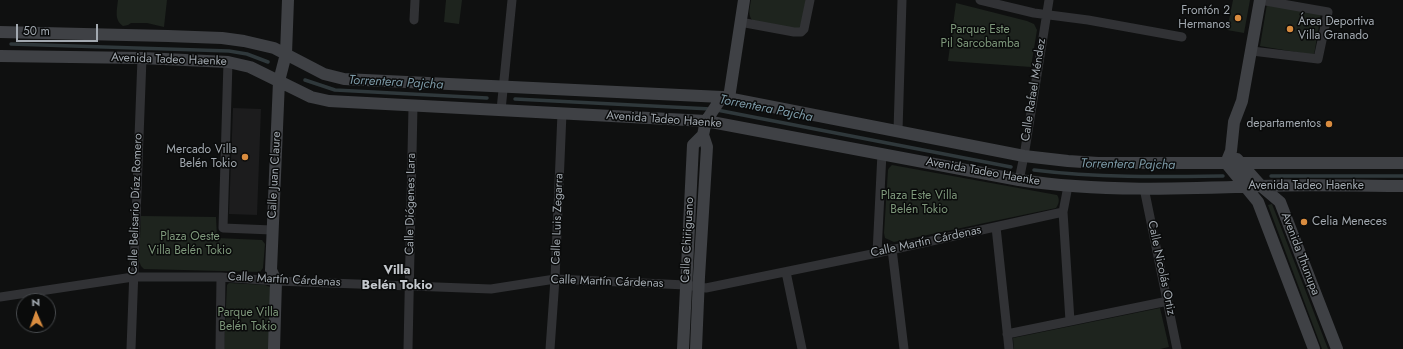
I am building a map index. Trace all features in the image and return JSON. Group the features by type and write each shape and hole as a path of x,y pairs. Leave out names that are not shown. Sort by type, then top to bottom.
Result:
{"main road":[{"name":"Calle Juan Claure","path":"274,349 276,281 270,270 279,81 286,54 288,0"},
{"name":"Calle Chiriguano","path":"683,349 693,145 702,135 717,107 740,22 744,0"},
{"path":"1226,163 1231,151 1234,122 1242,101 1260,0"},
{"name":"Avenida Tadeo Haenke","path":"0,32 222,38 244,41 274,48 313,68 336,77 502,87 717,107 898,131 1024,158 1098,163 1403,162"},
{"name":"Avenida Tadeo Haenke","path":"0,56 142,58 228,62 250,67 311,97 329,101 562,113 717,107 882,153 1068,186 1144,188 1403,186"},
{"name":"Calle Chiriguano","path":"696,349 698,287 707,147 702,135"},
{"name":"Avenida Thunupa","path":"1231,151 1261,186 1280,202 1337,349"},
{"name":"Avenida Thunupa","path":"1226,163 1258,202 1314,349"}],"street":[{"path":"414,20 415,0"},
{"path":"501,110 502,87 512,0"},
{"path":"740,22 800,32 804,29 810,0"},
{"path":"898,131 902,0"},
{"path":"980,0 1046,15 1088,20 1182,37"},
{"name":"Calle Rafael Méndez","path":"1019,177 1024,158 1048,0"},
{"path":"1252,51 1318,59 1328,12 1260,0"},
{"name":"Calle Belisario Díaz Romero","path":"131,349 142,58"},
{"path":"228,62 223,228 272,230"},
{"name":"Calle Diógenes Lara","path":"408,349 413,106"},
{"name":"Calle Luis Zegarra","path":"550,349 555,278 562,113"},
{"path":"877,253 882,153"},
{"path":"1068,186 1063,212 1070,321"},
{"name":"Calle Nicolás Ortiz","path":"1144,188 1177,349"},
{"name":"Calle Martín Cárdenas","path":"0,297 133,277 221,277 276,281 491,289 555,278 686,285 706,288 877,253 1063,212"},
{"path":"996,227 1009,349"},
{"path":"892,249 904,349"},
{"path":"786,272 802,349"},
{"path":"220,349 221,277"},
{"path":"1007,334 1168,301"}],"shaded area":[{"name":"Mercado Villa Belén Tokio","path":"233,108 261,109 257,215 229,214"}],"green space":[{"path":"118,0 167,0 164,27 147,23 131,23 123,26 117,18"},
{"path":"446,0 462,0 459,24 444,22"},
{"path":"751,0 806,0 801,25 799,28 795,29 753,21 749,14"},
{"name":"Frontón 2 Hermanos","path":"1233,0 1250,0 1244,33 1227,30"},
{"name":"Parque Este Pil Sarcobamba","path":"956,3 1034,24 1037,30 1031,67 948,61"},
{"name":"Área Deportiva Villa Granado","path":"1267,4 1321,13 1314,55 1260,46"},
{"name":"Plaza Este Villa Belén Tokio","path":"892,165 1057,195 1059,198 1058,203 1056,208 894,242 885,238 884,233 888,170"},
{"path":"1272,204 1328,349 1322,349 1268,205"},
{"name":"Plaza Oeste Villa Belén Tokio","path":"141,216 216,217 217,238 262,240 265,244 263,268 260,272 144,269 139,261"},
{"name":"Parque Villa Belén Tokio","path":"229,283 265,285 270,287 270,349 224,349 227,285"},
{"path":"1160,308 1169,347 1160,349 1014,349 1013,338"}],"waterway":[{"name":"Torrentera Pajcha","path":"11,44 229,51 247,54 268,62"},
{"name":"Torrentera Pajcha","path":"305,80 335,90 487,98"},
{"name":"Torrentera Pajcha","path":"515,99 711,109"},
{"name":"Torrentera Pajcha","path":"717,110 1011,167"},
{"name":"Torrentera Pajcha","path":"1034,170 1105,176 1223,176"},
{"name":"Torrentera Pajcha","path":"1271,176 1403,176"}],"place":[{"name":"Frontón 2 Hermanos","path":"1238,18"},
{"name":"Área Deportiva Villa Granado","path":"1290,29"},
{"name":"departamentos","path":"1329,124"},
{"name":"Mercado Villa Belén Tokio","path":"245,157"},
{"name":"Celia Meneces","path":"1304,222"}],"district":[{"name":"Villa Belén Tokio","path":"397,278"}]}
